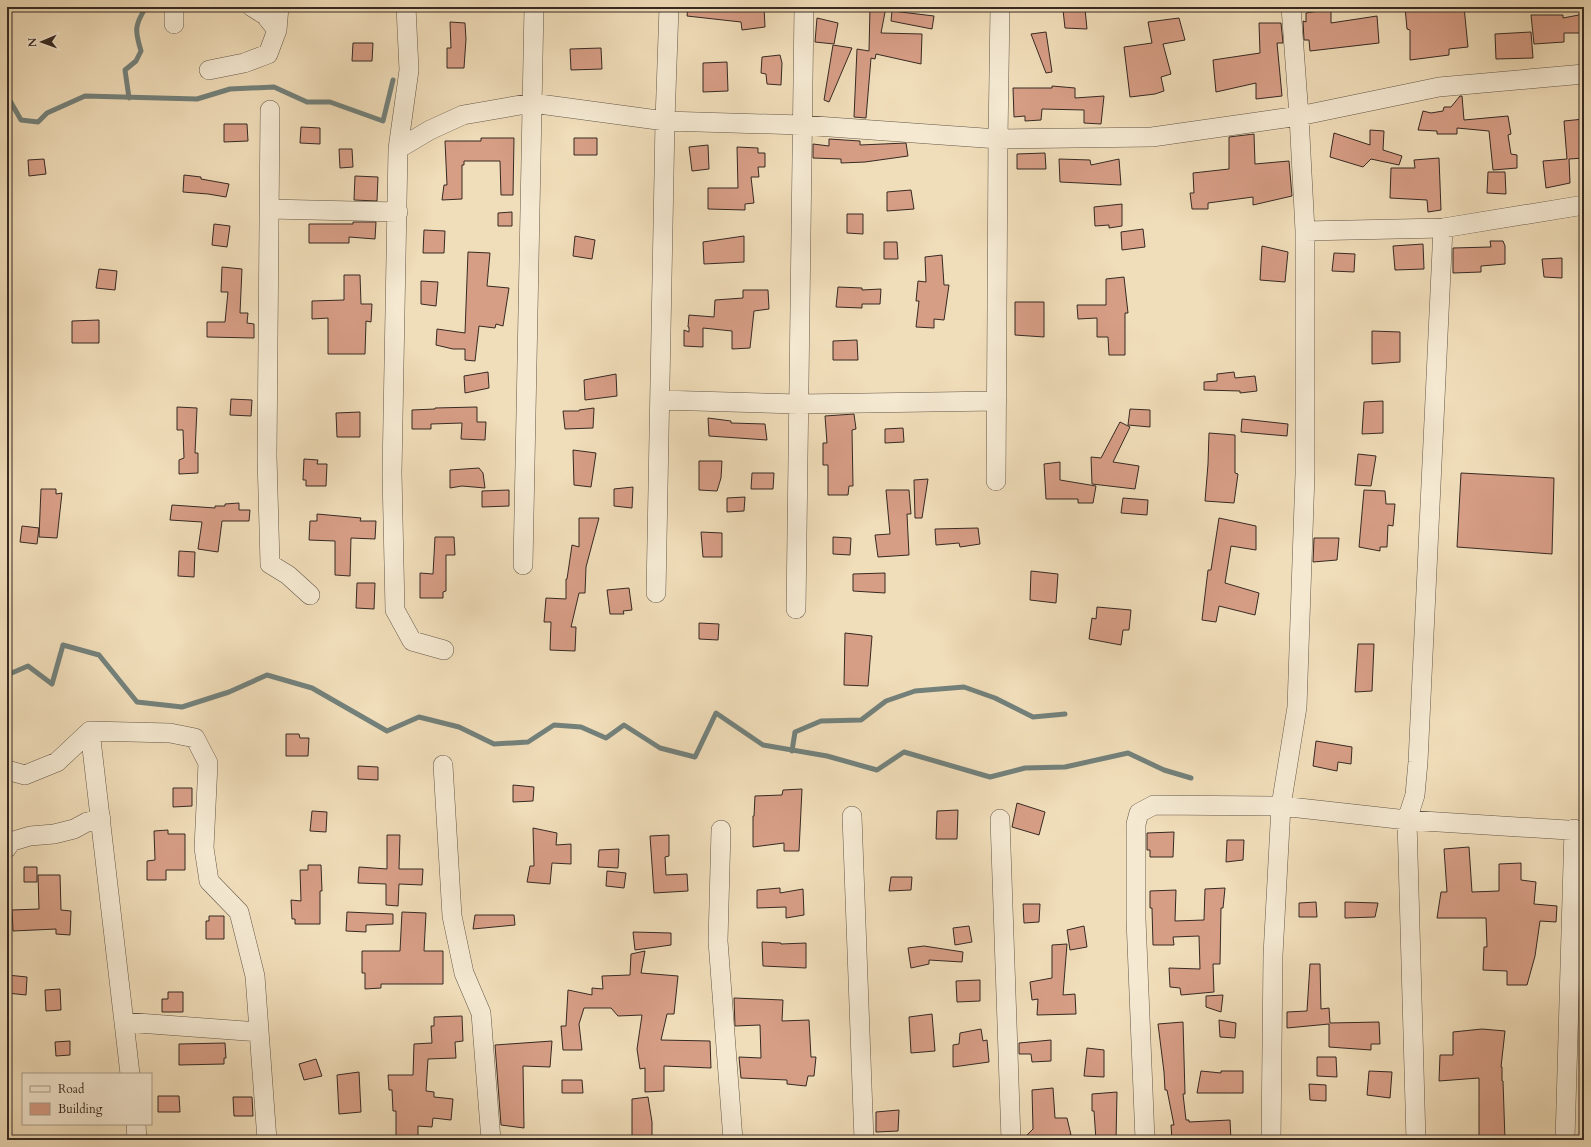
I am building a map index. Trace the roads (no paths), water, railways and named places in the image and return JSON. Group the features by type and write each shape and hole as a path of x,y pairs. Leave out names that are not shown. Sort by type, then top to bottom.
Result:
{"street":[{"path":"252,7 265,15 277,30"},
{"path":"209,70 244,63 268,54 277,30 279,7"},
{"path":"406,7 409,70 398,149 392,473 395,610 412,641 444,650"},
{"path":"523,565 534,7"},
{"path":"656,593 665,121 669,7"},
{"path":"796,609 804,7"},
{"path":"996,481 1000,7"},
{"path":"1271,1140 1273,955 1281,806 1297,707 1304,474 1305,231 1291,7"},
{"path":"398,149 430,130 463,115 532,103 665,121 802,125 998,139 1152,137 1299,116 1439,87 1584,74"},
{"path":"270,110 267,456 270,564 288,576 310,595"},
{"path":"1305,231 1443,228 1584,205"},
{"path":"269,209 398,212"},
{"path":"1416,1140 1407,820 1416,795 1443,228"},
{"path":"660,400 799,404 996,401"},
{"path":"7,770 25,775 57,762 90,731 170,733 195,738 208,763 204,848 209,881 239,912 255,976 267,1140"},
{"path":"90,731 130,1073"},
{"path":"443,766 452,916 464,973 481,1013 491,1140"},
{"path":"1145,1140 1136,919 1136,824 1139,813 1154,805 1281,806 1407,820 1579,830 1565,1140"},
{"path":"852,816 864,1140"},
{"path":"7,848 10,842 30,836 54,834 74,829 87,822 101,819"},
{"path":"1000,819 1011,1140"},
{"path":"721,830 718,941 733,1140"},
{"path":"124,1022 259,1032"},
{"path":"136,1125 138,1140"}],"waterway":[{"path":"129,98 125,70 136,61 141,51 137,29 139,19 146,7"},
{"path":"7,100 9,99 21,120 38,122 47,113 85,96 197,99 230,89 274,87 307,102 330,102 383,121 393,80"},
{"path":"7,86 9,99"},
{"path":"7,675 28,666 52,684 63,645 99,655 137,702 182,707 229,692 267,675 312,688 387,731 419,717 459,727 494,744 528,742 554,725 581,727 606,738 624,725 660,748 695,757 716,713 763,745 827,756 877,770 904,752 990,777 1025,768 1065,767 1128,753 1164,770 1191,778"},
{"path":"792,751 795,732 821,721 861,720 886,701 915,691 964,687 995,698 1033,717 1065,714"}]}
